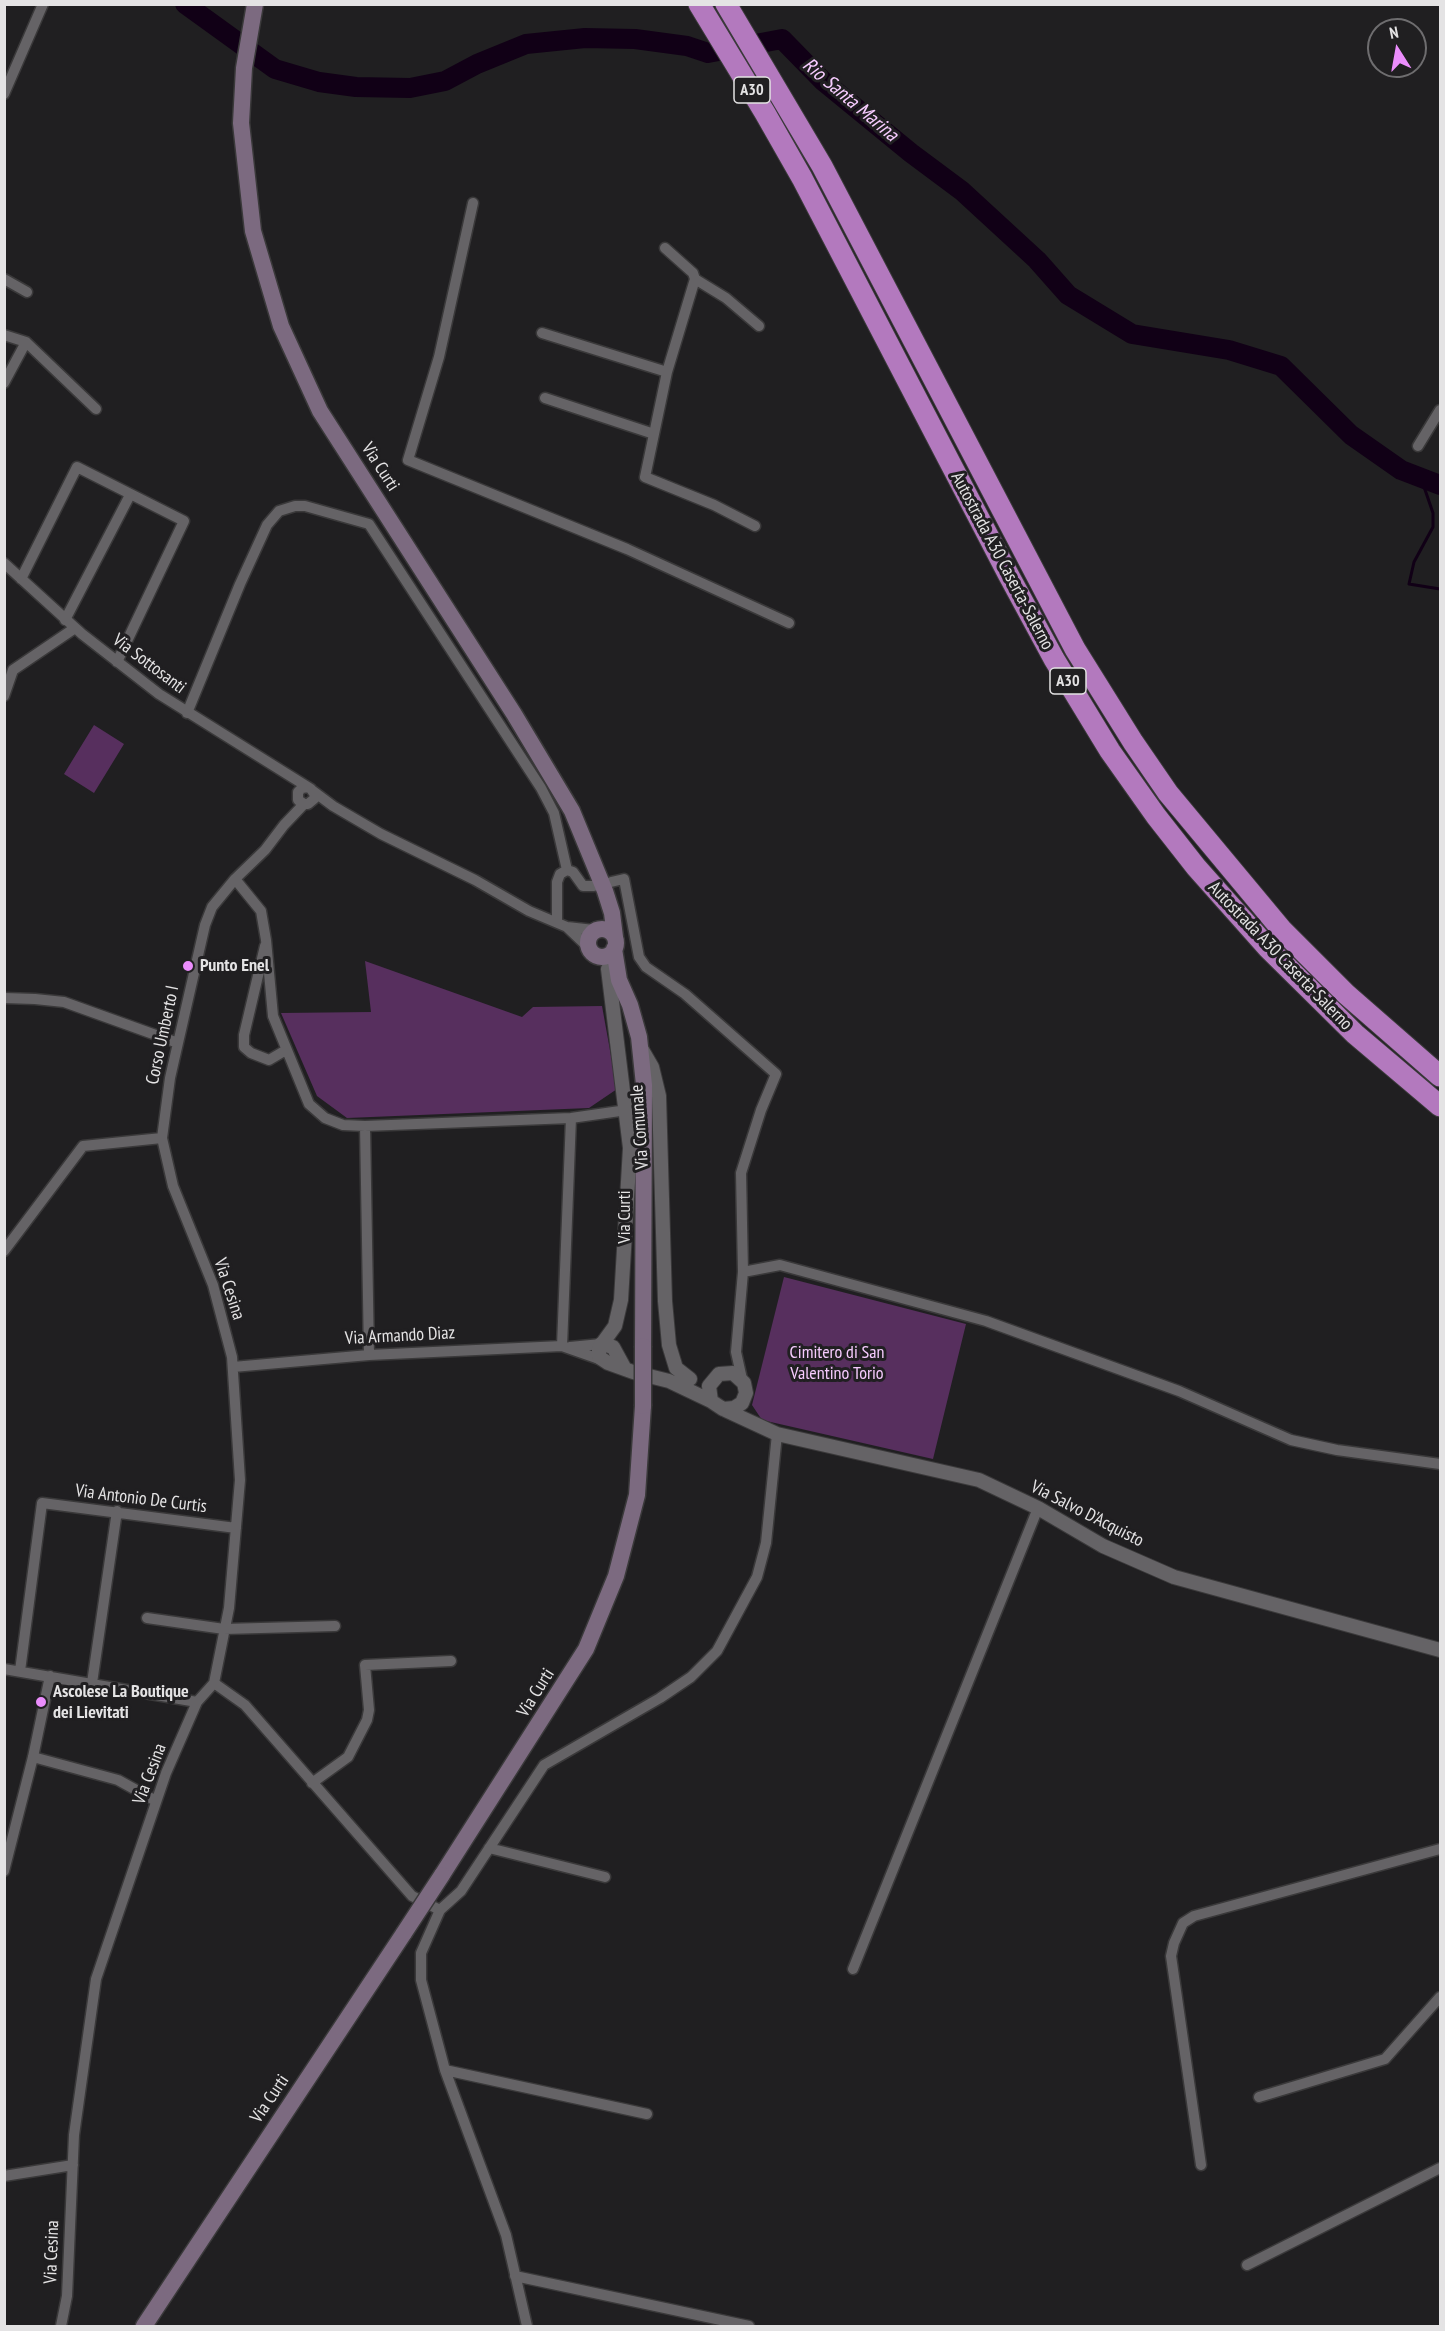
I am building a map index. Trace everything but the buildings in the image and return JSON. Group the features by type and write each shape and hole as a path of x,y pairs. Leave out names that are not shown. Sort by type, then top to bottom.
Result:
{"highway":[{"name":"Autostrada A30 Caserta-Salerno","path":"699,4 802,178 1008,574 1054,659 1110,752 1196,867 1268,948 1355,1034 1440,1106"},
{"name":"Autostrada A30 Caserta-Salerno","path":"726,4 822,166 1075,649 1133,742 1168,793 1282,930 1346,994 1440,1076"}],"main road":[{"name":"Via Curti","path":"254,8 248,39 241,123 253,231 281,326 320,411 483,665 572,811 598,871 614,923 613,975"},
{"path":"594,940 608,904"},
{"path":"606,929 615,943 605,957 594,940 606,929"},
{"name":"Via Curti","path":"144,2326 442,1875 586,1649 616,1576 636,1495 643,1406 645,1134 641,1048 636,1022 594,940"}],"street":[{"path":"4,94 43,4"},
{"path":"473,203 439,357 408,460 627,549 789,623"},
{"path":"665,248 693,273 694,279 667,372 645,477 714,505 755,526"},
{"path":"4,279 27,292"},
{"path":"694,279 726,298 759,326"},
{"path":"542,333 667,372"},
{"path":"4,335 26,342 96,409"},
{"path":"4,383 26,342"},
{"path":"545,398 654,434"},
{"path":"1418,446 1440,410"},
{"path":"21,579 77,467 184,521 117,662"},
{"path":"65,620 130,495"},
{"path":"187,713 244,574 267,525 279,511 295,506 305,506 369,524 540,788 554,813 567,870"},
{"name":"Via Sottosanti","path":"4,563 65,620 117,662 187,713 286,774 305,796 333,806 475,880 529,911 594,940"},
{"path":"4,696 14,670 75,628"},
{"name":"Corso Umberto I","path":"162,1138 168,1089 205,925 212,907 235,879 265,850 305,796"},
{"path":"567,870 573,873 583,886 594,886"},
{"path":"562,924 557,882 560,874 567,870"},
{"path":"235,879 261,911 273,1016 309,1104 325,1118 343,1125 365,1126 571,1118 627,1110"},
{"path":"611,882 624,879 639,957 646,967 685,994 776,1074 761,1110 741,1173 743,1272 736,1352 746,1388 744,1398 747,1412 752,1423"},
{"name":"Via Sottosanti","path":"562,924 594,940"},
{"path":"266,940 244,1035 244,1047 251,1053 269,1060 286,1050"},
{"name":"Via Curti","path":"601,1344 615,1326 624,1279 630,1148 613,975"},
{"path":"4,999 64,1002 178,1043"},
{"name":"Via Comunale","path":"641,1048 652,1067 659,1096 665,1301 669,1345 676,1368 690,1379"},
{"path":"566,1347 571,1118"},
{"path":"365,1126 369,1355"},
{"path":"4,1251 82,1146 162,1138"},
{"name":"Via Cesina","path":"61,2326 67,2296 74,2135 96,1979 166,1773 198,1702 214,1683 229,1608 236,1528 240,1480 233,1367 213,1285 173,1186 162,1138"},
{"path":"743,1272 780,1265 974,1318 1101,1361 1179,1391 1291,1440 1337,1450 1440,1464"},
{"path":"602,1360 598,1352 601,1344 613,1347 625,1369"},
{"name":"Via Armando Diaz","path":"233,1367 369,1355 601,1344"},
{"name":"Via Armando Diaz","path":"566,1347 625,1369 669,1381"},
{"path":"711,1401 708,1391 736,1352"},
{"path":"669,1381 733,1373 742,1379"},
{"path":"669,1381 723,1409 734,1408 744,1398"},
{"name":"Via Salvo D'Acquisto","path":"723,1409 777,1434 979,1480 1038,1508 1103,1546 1174,1576 1440,1650"},
{"path":"527,2326 506,2235 445,2070 421,1980 422,1953 429,1931 440,1910 461,1891 544,1765 660,1698 691,1677 717,1651 757,1577 766,1543 777,1434"},
{"name":"Via Antonio De Curtis","path":"20,1671 42,1503 236,1528"},
{"path":"853,1969 1038,1508"},
{"path":"92,1683 117,1511"},
{"path":"147,1618 224,1629 335,1626"},
{"path":"312,1783 348,1757 368,1720 365,1665 451,1661"},
{"path":"4,1669 198,1702"},
{"path":"4,1871 33,1757 50,1676"},
{"path":"214,1683 245,1705 412,1896 440,1910"},
{"path":"33,1757 118,1780 156,1801"},
{"path":"489,1848 605,1877"},
{"path":"1201,2165 1172,1963 1174,1943 1183,1923 1194,1916 1440,1849"},
{"path":"1259,2097 1384,2059 1440,1997"},
{"path":"445,2070 647,2114"},
{"path":"4,2176 73,2164"},
{"path":"1247,2265 1440,2168"},
{"path":"515,2276 749,2326"}],"green space":[{"path":"94,725 124,744 94,793 64,774"},
{"path":"365,961 522,1017 533,1007 602,1006 617,1089 589,1108 347,1118 317,1096 281,1013 371,1012"},
{"name":"Cimitero di San Valentino Torio","path":"784,1277 966,1324 933,1459 762,1420 752,1405"}],"waterway":[{"name":"Rio Santa Marina","path":"185,4 275,69 319,82 356,87 410,88 445,81 477,64 526,44 585,38 635,39 687,46 708,53 782,39 823,81 911,153 962,191 1037,260 1068,295 1132,334 1229,350 1281,366 1351,435 1401,470 1440,485"},
{"path":"1421,478 1433,513 1433,527 1414,562 1409,584 1440,589"}],"place":[{"name":"Punto Enel","path":"188,966"},
{"name":"Ascolese La Boutique dei Lievitati","path":"41,1702"}]}
